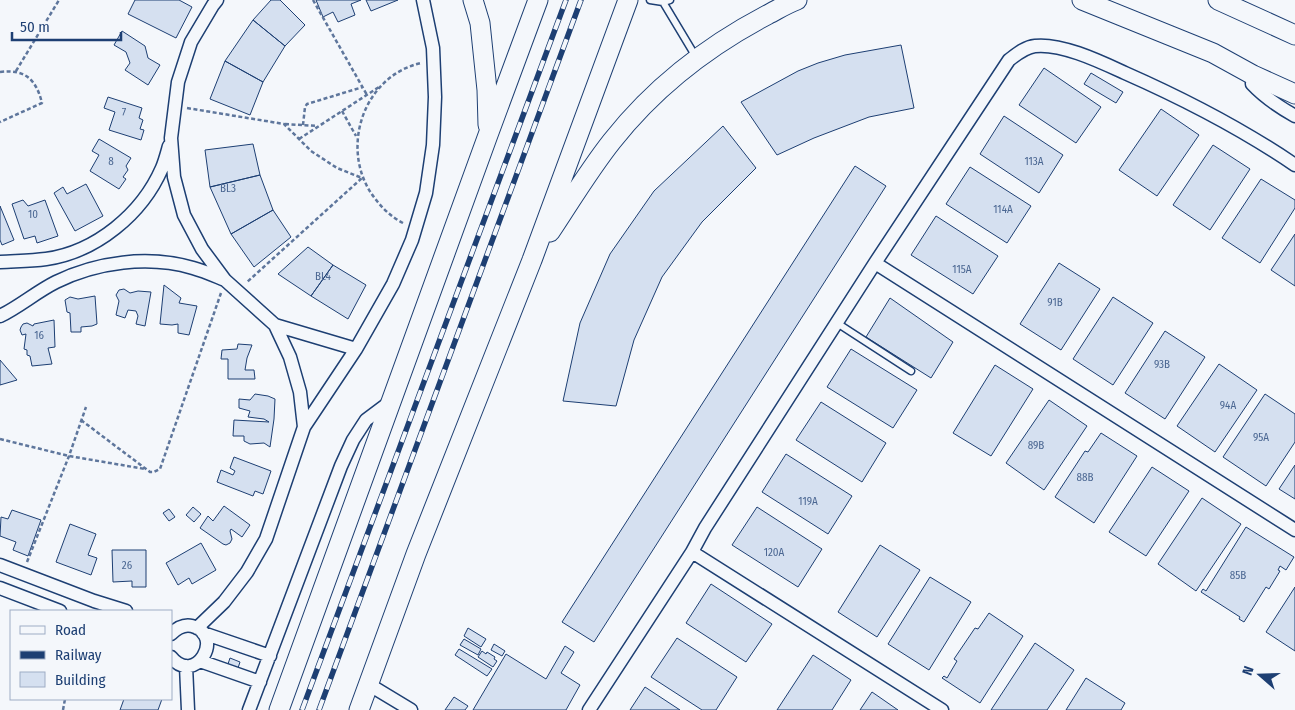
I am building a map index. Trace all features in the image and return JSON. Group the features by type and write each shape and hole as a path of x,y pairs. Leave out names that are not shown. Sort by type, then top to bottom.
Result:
{"main road":[{"path":"473,0 480,23 487,90 488,134"},
{"path":"279,710 538,0"},
{"path":"359,710 416,554 532,260 628,0"},
{"path":"532,260 579,187 612,141 651,98 697,59 741,29 797,0"},
{"path":"1082,0 1213,53 1253,75 1295,94"},
{"path":"1218,0 1295,35"}],"street":[{"path":"0,262 47,259 76,250 104,237 128,218 147,194 162,168 171,138 178,82 191,42 212,5 217,0"},
{"path":"200,631 247,572 266,539 304,428 356,349 394,284 412,240 426,193 433,145 435,97 433,48 423,0"},
{"path":"588,710 692,552 705,528 875,263 1009,60 1021,50 1034,46 1052,47 1087,56 1156,87 1224,122 1295,165"},
{"path":"1253,75 1252,84 1261,95 1295,116"},
{"path":"171,138 174,177 184,215 202,249 226,280 275,325 293,366 300,392 304,428"},
{"path":"0,316 55,283 88,270 122,262 157,262 192,268 226,280"},
{"path":"875,263 1295,530"},
{"path":"275,325 356,349"},
{"path":"249,710 341,466 353,440 366,420 392,400"},
{"path":"692,552 942,710"},
{"path":"0,565 123,610"},
{"path":"0,588 57,610"},
{"path":"173,630 186,626 270,656"},
{"path":"172,658 177,663 186,666 200,661 206,653 207,643 200,631"},
{"path":"200,661 260,682"},
{"path":"186,666 188,710"},
{"path":"368,684 406,709"}],"lane":[{"path":"650,0 670,0"},
{"path":"663,1 697,59"},
{"path":"837,323 911,370"}],"path":[{"path":"16,72 59,0"},
{"path":"313,0 367,95"},
{"path":"298,140 382,85 397,73 414,64 433,60"},
{"path":"0,72 16,72 29,78 38,89 42,103 0,122"},
{"path":"382,85 370,100 361,118 357,137 357,158 362,178 371,195 398,220 416,228"},
{"path":"303,125 306,105 363,87"},
{"path":"175,106 284,124 319,126"},
{"path":"342,111 357,137"},
{"path":"284,124 311,151 337,168 362,178"},
{"path":"237,291 362,178"},
{"path":"81,420 150,472 160,469 226,280"},
{"path":"22,574 69,456 86,407"},
{"path":"0,439 69,456 146,469"}],"building":[{"path":"135,0 179,0 192,7 176,38 128,14"},
{"path":"271,0 280,0 305,25 285,46 253,20"},
{"path":"316,0 361,0 351,4 355,15 338,22 333,12 323,17"},
{"path":"366,0 398,0 371,11"},
{"path":"253,20 285,46 263,82 225,61"},
{"path":"122,31 145,46 148,58 160,65 148,85 125,70 130,63 126,52 114,45"},
{"path":"901,45 914,108 869,117 814,138 777,155 741,102 798,71 818,63 845,55"},
{"path":"225,61 263,82 250,115 210,99"},
{"path":"1044,68 1101,107 1076,143 1019,105"},
{"path":"1091,73 1123,92 1116,103 1084,84"},
{"path":"108,97 142,108 139,118 143,120 140,129 144,130 141,140 109,130 115,112 104,108"},
{"path":"1161,109 1199,135 1157,196 1119,170"},
{"path":"1004,116 1063,155 1039,193 980,154"},
{"path":"723,126 756,168 702,222 662,277 634,340 616,406 563,401 580,323 610,254 654,191"},
{"path":"99,139 131,158 126,166 128,170 123,177 126,179 119,189 90,171 99,155 92,151"},
{"path":"253,144 260,175 210,187 205,150"},
{"path":"1213,145 1250,169 1210,230 1173,205"},
{"path":"855,166 886,186 594,642 562,622"},
{"path":"970,167 1031,206 1007,243 946,204"},
{"path":"260,175 273,210 231,234 210,187"},
{"path":"1261,179 1295,200 1295,208 1260,263 1222,238"},
{"path":"86,184 103,216 75,231 54,193 63,187 67,194"},
{"path":"23,200 28,206 45,200 58,236 37,243 35,236 24,239 12,204"},
{"path":"0,206 14,240 2,245 0,240"},
{"path":"273,210 291,237 254,267 231,234"},
{"path":"936,216 998,256 973,294 911,255"},
{"path":"1295,234 1295,286 1271,270"},
{"path":"308,247 333,265 311,296 278,274"},
{"path":"1059,263 1100,289 1061,350 1020,324"},
{"path":"333,265 366,285 348,319 311,296"},
{"path":"164,285 181,298 179,303 197,306 189,335 178,333 178,324 160,324"},
{"path":"124,289 130,293 138,291 151,292 145,326 136,324 138,316 136,311 128,310 125,318 116,315 119,301 116,295 119,290"},
{"path":"95,296 97,324 81,327 81,332 71,332 70,313 67,312 65,300 70,297 78,299"},
{"path":"1113,297 1153,323 1113,385 1073,359"},
{"path":"890,298 953,342 931,378 866,337"},
{"path":"54,320 55,347 48,348 52,364 32,366 30,356 27,355 27,350 24,349 26,334 22,335 21,327 27,323 33,326 34,324"},
{"path":"1165,331 1205,357 1165,419 1125,393"},
{"path":"238,344 252,345 245,370 254,370 255,379 228,379 228,359 221,359 222,350 237,349"},
{"path":"851,349 917,390 893,428 827,387"},
{"path":"0,360 17,380 0,385"},
{"path":"1219,364 1257,390 1215,452 1177,426"},
{"path":"995,365 1033,389 991,456 953,433"},
{"path":"255,394 275,399 270,447 264,443 250,444 244,441 244,436 233,436 234,420 269,422 264,419 248,417 250,411 239,408 239,399 250,400"},
{"path":"1265,394 1295,414 1295,442 1266,486 1223,457"},
{"path":"1049,400 1087,426 1044,490 1006,463"},
{"path":"821,402 886,443 862,482 796,440"},
{"path":"1101,433 1137,456 1094,523 1055,497 1085,451 1088,452"},
{"path":"786,454 852,496 828,534 762,492"},
{"path":"234,457 271,471 263,494 255,491 253,496 217,482 221,470 233,475 235,471 230,468"},
{"path":"1295,465 1295,499 1279,489"},
{"path":"1152,467 1189,491 1146,556 1109,532"},
{"path":"1202,498 1241,524 1196,591 1158,564"},
{"path":"224,506 250,525 242,537 231,529 232,539 226,545 200,528 208,516 213,521"},
{"path":"193,507 201,514 194,522 186,515"},
{"path":"757,507 822,549 798,587 732,545"},
{"path":"169,509 175,517 169,521 163,513"},
{"path":"12,510 41,520 28,556 13,550 16,542 0,536 1,517 8,519"},
{"path":"70,524 96,534 88,555 97,558 91,575 56,562"},
{"path":"1246,527 1294,557 1286,570 1280,566 1278,570 1280,571 1269,589 1266,587 1244,622 1239,619 1240,617 1201,592 1203,589 1206,591"},
{"path":"201,543 216,570 192,584 189,578 178,585 166,563"},
{"path":"880,545 920,570 877,637 838,612"},
{"path":"112,550 146,550 146,587 132,587 132,581 113,582"},
{"path":"930,577 971,602 929,670 888,644"},
{"path":"711,584 772,624 746,662 686,623"},
{"path":"1295,587 1295,651 1266,632"},
{"path":"989,613 1023,636 980,703 942,678 944,676 947,678 957,661 954,659 975,628 978,629"},
{"path":"468,628 486,639 481,647 464,636"},
{"path":"677,638 737,677 716,710 702,710 651,677"},
{"path":"464,639 481,649 478,655 460,645"},
{"path":"1035,643 1074,670 1047,710 991,710"},
{"path":"494,644 505,651 502,656 491,650"},
{"path":"565,646 574,652 561,673 580,685 566,710 473,710 506,654 546,679"},
{"path":"459,649 492,669 487,676 455,655"},
{"path":"482,651 495,657 494,659 497,661 493,667 478,657"},
{"path":"813,655 851,680 832,710 777,710"},
{"path":"230,658 240,662 237,671 227,667"},
{"path":"1086,678 1125,703 1121,710 1066,710"},
{"path":"645,687 680,710 630,710"},
{"path":"872,692 898,710 860,710"},
{"path":"454,697 468,706 465,710 445,710"},
{"path":"124,700 162,700 158,710 120,710"}],"railway":[{"path":"302,710 566,0"},
{"path":"319,710 581,0"}]}
